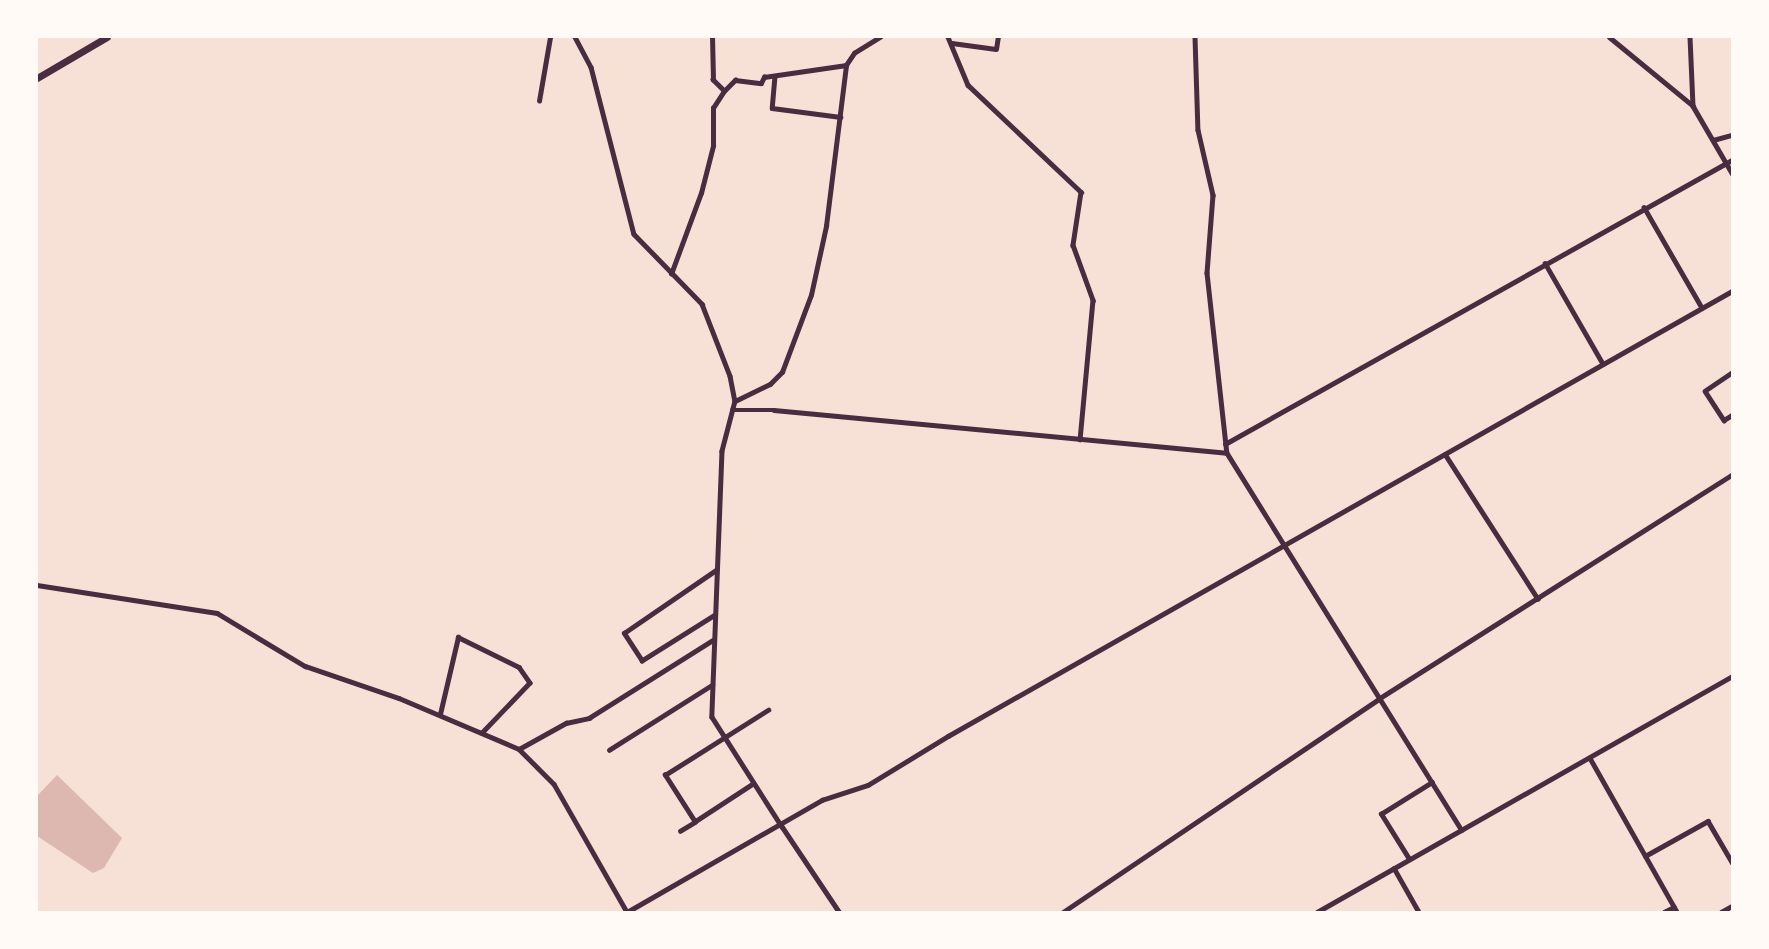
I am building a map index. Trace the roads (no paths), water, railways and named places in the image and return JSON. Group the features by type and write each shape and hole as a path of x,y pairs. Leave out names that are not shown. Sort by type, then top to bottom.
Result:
{"main road":[{"path":"37,78 107,37"}],"street":[{"path":"538,101 550,37"},
{"path":"575,37 584,48 610,131 627,216 635,234 710,318 735,401 722,451 712,717 722,737 839,912"},
{"path":"712,37 713,79 724,91"},
{"path":"735,401 779,377 805,313 833,190 846,65 854,53 880,37"},
{"path":"948,37 968,85 1081,192 1073,245 1093,300 1080,440"},
{"path":"951,43 996,50 998,37"},
{"path":"1195,37 1198,130 1213,195 1207,273 1227,453 1462,830"},
{"path":"1609,37 1693,106 1732,173"},
{"path":"1690,37 1693,106"},
{"path":"671,274 701,193 712,152 713,108 724,91 735,80 761,83 764,77 846,65"},
{"path":"775,76 772,108 840,117"},
{"path":"1713,140 1732,135"},
{"path":"1225,444 1732,160"},
{"path":"1644,207 1702,308"},
{"path":"1545,263 1603,364"},
{"path":"37,585 218,613 298,663 440,714 519,749 554,784 627,912 782,827 822,800 868,785 948,736 1732,290"},
{"path":"1732,374 1705,391 1724,420 1732,415"},
{"path":"732,410 1227,453"},
{"path":"1445,453 1538,599"},
{"path":"1063,912 1380,698 1732,475"},
{"path":"715,615 642,661 624,633 716,570"},
{"path":"440,714 458,637 519,667 530,683 482,733"},
{"path":"519,749 566,723 589,718 714,640"},
{"path":"1317,912 1732,676"},
{"path":"610,750 713,684"},
{"path":"695,822 666,775 768,710"},
{"path":"1590,758 1675,910 1664,912"},
{"path":"1409,859 1381,814 1432,782"},
{"path":"680,831 753,784"},
{"path":"1645,856 1708,821 1732,862"},
{"path":"1394,868 1419,912"},
{"path":"1721,912 1732,906"}]}
